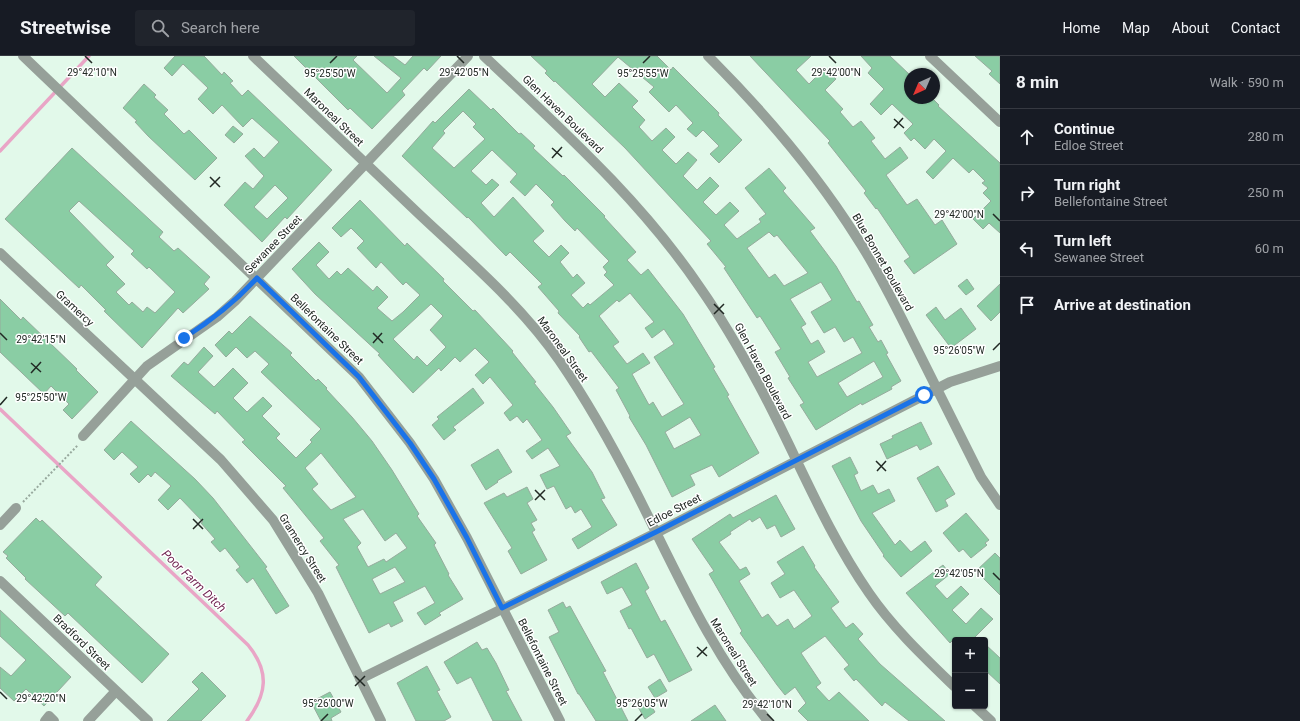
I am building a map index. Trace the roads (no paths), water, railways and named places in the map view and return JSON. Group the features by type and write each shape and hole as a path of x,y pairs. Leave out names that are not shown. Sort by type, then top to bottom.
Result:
{"street":[{"name":"Bellefontaine Street","path":"23,56 359,377 410,443 434,479 467,538 560,721"},
{"name":"Maroneal Street","path":"253,56 474,265 535,328 558,359 594,414 712,643 750,700 768,721"},
{"name":"Sewanee Street","path":"83,436 147,366 217,316 235,301 468,56"},
{"name":"Glen Haven Boulevard","path":"484,56 615,181 673,249 709,301 759,385 834,538 870,594 918,651 952,684"},
{"name":"Blue Bonnet Boulevard","path":"708,56 746,94 785,138 826,192 858,239 885,285 981,477 1000,505"},
{"path":"930,56 1000,122"},
{"name":"Gramercy","path":"0,253 134,380"},
{"name":"Edloe Street","path":"360,679 656,532 950,382 1000,366"},
{"name":"Gramercy Street","path":"134,380 221,460 273,520 318,593 381,721"},
{"path":"0,525 16,508"},
{"name":"Bradford Street","path":"0,581 148,721"},
{"path":"94,719 116,691"},
{"path":"978,709 991,721"},
{"path":"45,721 49,716 54,721"}],"waterway":[{"path":"0,151 89,56"},
{"name":"Poor Farm Ditch","path":"0,409 248,645 260,664 263,674 263,683 259,702 247,721"}]}
